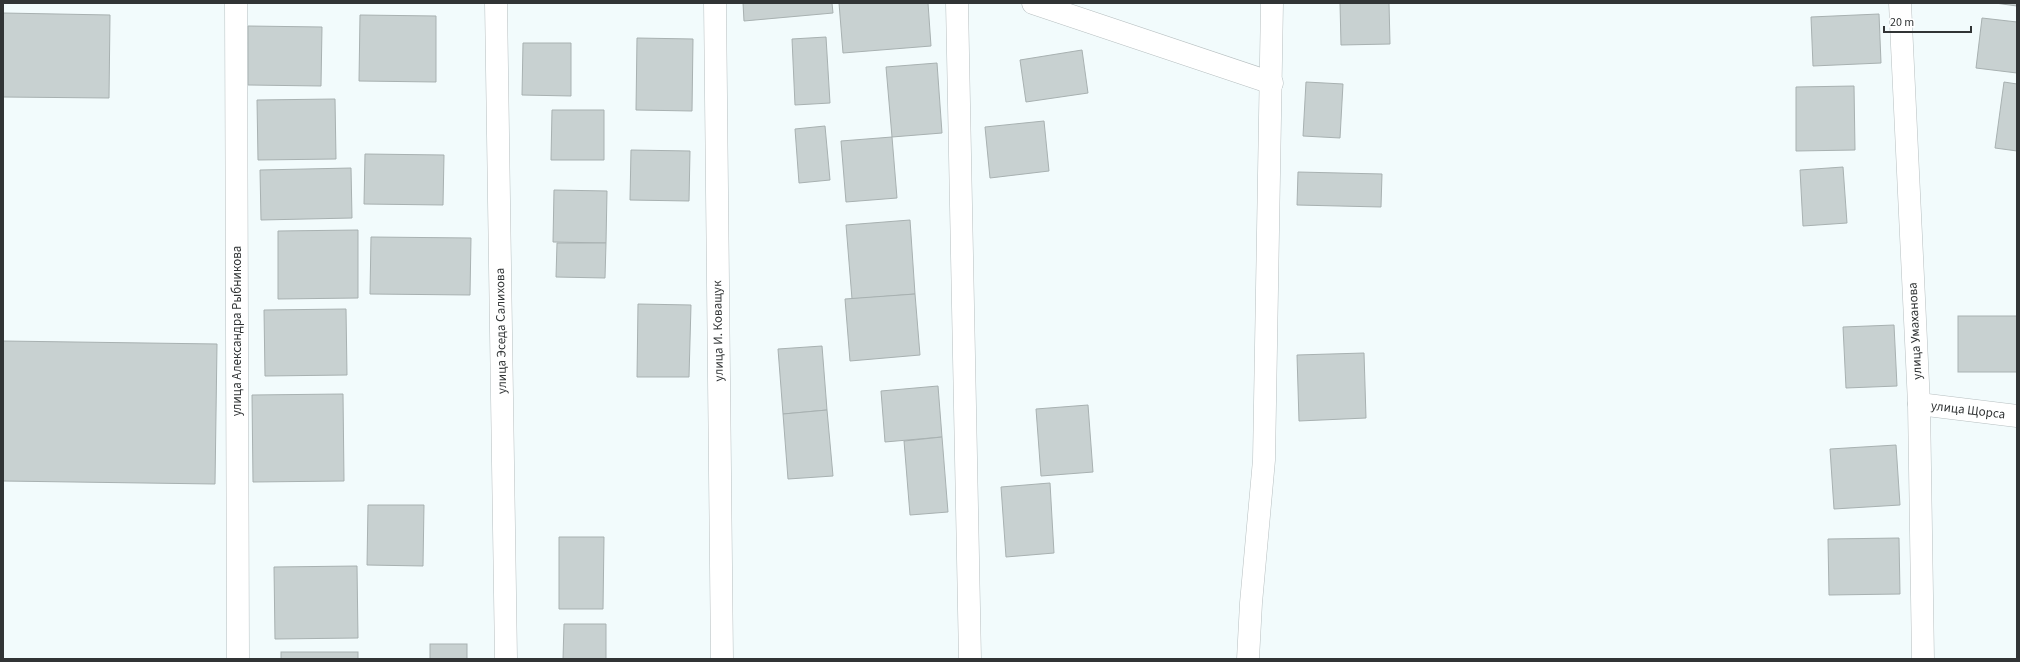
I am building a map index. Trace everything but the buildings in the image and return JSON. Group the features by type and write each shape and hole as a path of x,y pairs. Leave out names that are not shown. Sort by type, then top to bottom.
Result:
{"street":[{"name":"улица Александра Рыбникова","path":"236,3 238,659"},
{"name":"улица Эседа Салихова","path":"496,3 506,659"},
{"name":"улица И. Коващук","path":"716,3 722,659"},
{"path":"957,3 970,659"},
{"path":"1033,3 1272,83"},
{"path":"1248,659 1251,603 1264,460 1272,83 1272,3"},
{"name":"улица Умаханова","path":"1900,3 1919,404 1922,659"},
{"name":"улица Щорса","path":"1919,404 2017,416"}]}
